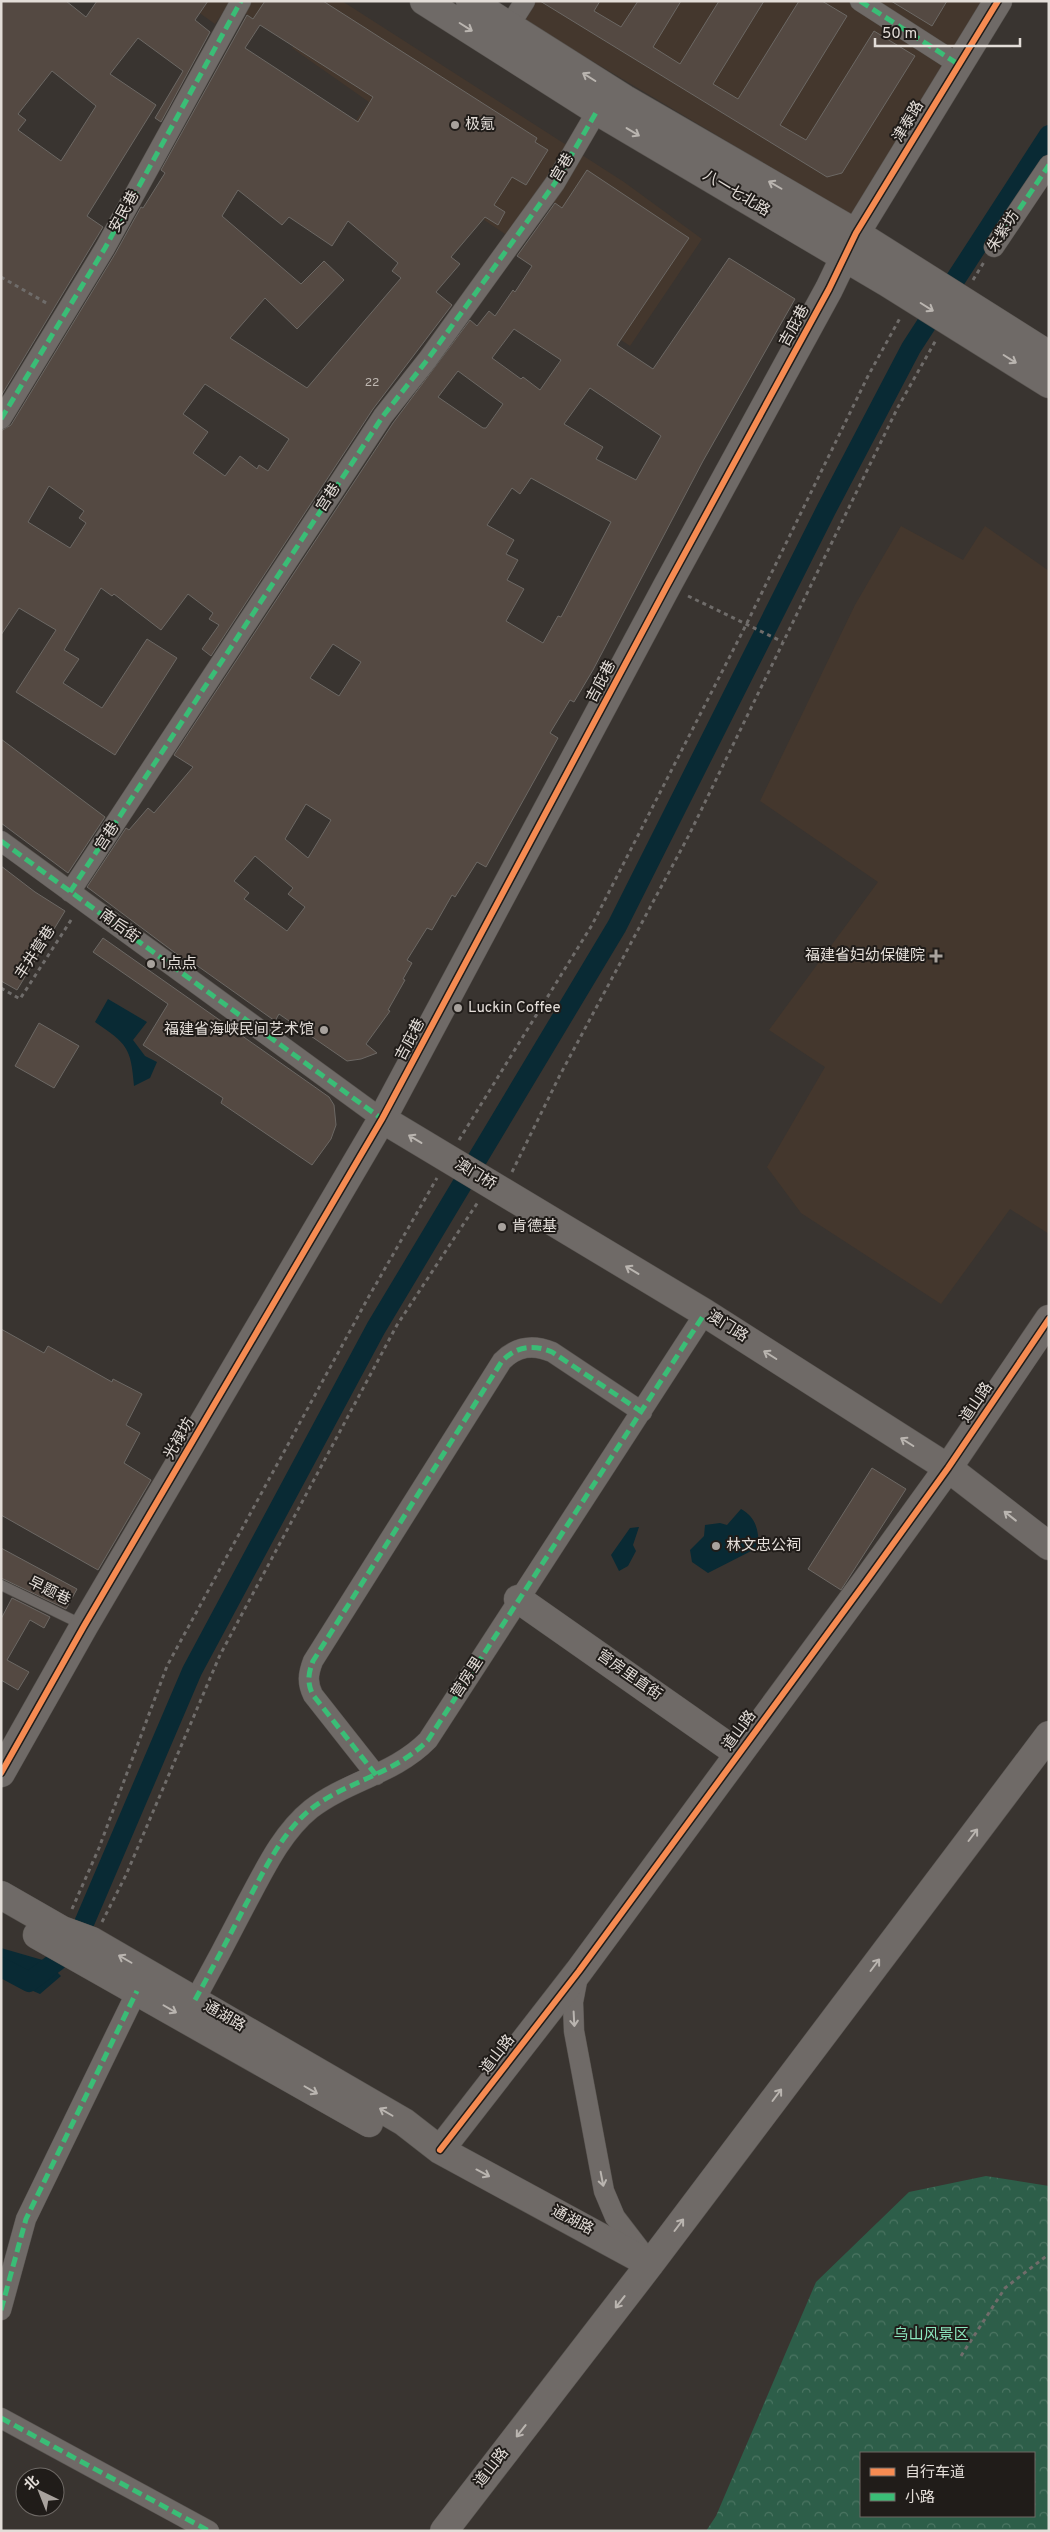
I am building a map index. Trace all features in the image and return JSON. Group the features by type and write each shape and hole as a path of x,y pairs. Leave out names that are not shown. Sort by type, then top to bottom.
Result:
{"street":[{"name":"安民巷","path":"1,419 105,248 242,1"},
{"name":"八一七北路","path":"424,1 597,111 844,258 892,271 965,317 1049,384"},
{"name":"八一七北路","path":"470,1 625,99 856,233 892,271 912,298 965,317"},
{"path":"509,26 525,1"},
{"path":"860,1 958,64"},
{"name":"津泰路","path":"844,258 856,233 998,1"},
{"name":"宫巷","path":"77,897 383,416 428,358 555,183 597,111"},
{"name":"朱紫坊","path":"994,247 1049,165"},
{"name":"吉庇巷","path":"382,1120 844,258"},
{"path":"965,317 1049,355"},
{"name":"南后街","path":"1,841 382,1120"},
{"path":"382,1120 448,1159"},
{"name":"光禄坊","path":"1,1773 84,1626 382,1120"},
{"name":"澳门桥","path":"448,1159 502,1192"},
{"name":"澳门路","path":"502,1192 705,1314 948,1468 1049,1546"},
{"name":"营房里","path":"195,2000 259,1881 290,1831 310,1810 322,1802 406,1759 428,1740 705,1314"},
{"name":"道山路","path":"440,2150 579,1971 739,1754 948,1468 1049,1319"},
{"path":"376,1775 312,1695 308,1684 309,1673 313,1661 502,1361 520,1348 529,1347 548,1350 642,1412"},
{"name":"营房里直街","path":"518,1599 739,1754"},
{"name":"道山路","path":"444,2531 650,2264 1049,1735"},
{"name":"通湖路","path":"1,1895 58,1937"},
{"name":"通湖路","path":"1,1914 58,1937 195,2000 404,2122 440,2150 650,2264"},
{"name":"通湖路","path":"87,1950 137,1990 392,2136 440,2150"},
{"path":"579,1971 572,2002 574,2030 604,2191 616,2217 650,2264"},
{"path":"1,2310 26,2220 137,1990"},
{"path":"1,2418 209,2531"}],"lane":[{"name":"早题巷","path":"1,1585 84,1626"}],"path":[{"path":"1,277 64,314"},
{"path":"58,1937 99,1848 167,1666 368,1298 448,1159 592,925 746,624 868,376 912,298"},
{"path":"667,586 783,642"},
{"path":"87,1950 126,1875 220,1655 397,1325 477,1202 502,1192"},
{"path":"961,2356 1004,2288 1049,2254"}],"shaded area":[{"path":"183,1 342,1 624,182 702,239 630,346 579,312 582,222 549,199 520,244 349,130 369,102 292,48 295,43 229,4 215,24"},
{"path":"536,1 986,1 851,215 525,21"},
{"name":"福建省妇幼保健院","path":"901,526 963,560 985,526 1049,571 1049,1234 1010,1209 941,1304 801,1213 767,1167 825,1067 769,1030 878,882 760,801 855,605"}],"green space":[{"name":"乌山风景区","path":"986,2176 1049,2186 1049,2531 706,2531 716,2516 816,2282 909,2192"}],"water":[{"path":"108,999 147,1022 133,1040 145,1056 157,1062 150,1078 134,1086 129,1054 121,1042 95,1022"},
{"path":"741,1509 750,1516 756,1525 759,1547 708,1573 692,1562 690,1550 704,1536 705,1525 720,1523 727,1525"},
{"path":"639,1527 633,1545 636,1551 628,1566 619,1571 611,1555 630,1528"},
{"path":"1,1948 46,1961 61,1976 40,1994 1,1977"}],"building":[{"path":"1,1 66,1 86,17 97,1 208,1 195,20 210,32 161,122 155,118 183,71 138,38 110,74 156,105 87,216 103,227 1,396","holes":["52,71 96,106 61,161 18,130 26,120 18,114"]},
{"path":"265,1 323,1 537,138 535,142 548,150 526,185 512,177 494,205 505,212 498,225 485,217 451,257 460,264 436,292 452,305 373,409 211,656 202,649 219,625 209,619 213,613 188,594 161,630 114,594 112,596 101,588 64,650 79,659 63,683 102,708 147,639 177,658 115,755 16,692 56,630 19,608 1,635 1,431 11,425 115,254 141,207 143,208 165,173 161,170 247,15 253,19","holes":["260,25 373,97 358,122 245,48","238,190 282,225 289,217 332,246 348,221 398,263 392,271 401,278 307,388 230,338 265,298 297,329 344,280 324,261 301,284 222,216","205,384 289,439 268,471 259,465 257,469 240,456 225,476 193,453 208,432 183,414","49,486 84,511 79,518 86,523 70,548 28,522"]},
{"path":"540,1 600,1 594,11 621,27 638,1 681,1 653,47 680,64 719,1 764,1 713,84 738,99 799,1 822,1 847,16 780,125 806,140 874,31 915,56 842,173 827,177"},
{"path":"891,1 947,1 932,26"},
{"path":"587,170 689,238 617,345 653,369 729,258 795,299 703,461 593,670 574,702 570,700 550,733 558,738 486,867 477,862 455,897 452,895 432,930 427,928 407,960 412,963 388,1010 390,1011 366,1044 377,1053 361,1059 347,1061 279,1014 275,1021 192,962 190,964 87,887 126,828 129,830 148,808 154,813 193,767 174,755 393,423 470,320 477,326 489,311 495,316 513,290 515,292 532,266 517,256 555,203 562,208","holes":["514,329 561,360 540,390 492,358","458,371 503,404 486,428 483,428 438,397","590,388 661,436 636,480 596,459 603,447 564,424","531,478 611,522 561,617 558,616 543,643 506,621 524,589 507,580 518,560 506,554 514,540 487,525 512,488 520,494","333,644 361,662 339,696 310,678","306,804 331,820 308,858 285,839","255,856 293,888 288,894 305,907 287,931 244,899 249,893 234,881"]},
{"path":"1,739 105,817 68,873 1,823"},
{"path":"1,866 35,892 65,911 17,990 1,981"},
{"path":"103,938 329,1097 334,1105 336,1125 331,1139 312,1165 221,1103 223,1098 143,1045 168,1004 93,952"},
{"path":"39,1023 79,1046 54,1088 15,1066"},
{"path":"1,1329 44,1353 48,1346 112,1382 113,1379 142,1394 126,1425 140,1433 124,1463 151,1480 98,1570 1,1515"},
{"path":"872,1468 906,1489 841,1590 808,1569"},
{"path":"1,1548 77,1589 66,1609 1,1578"},
{"path":"12,1598 50,1617 44,1628 30,1620 7,1660 29,1672 18,1690 1,1680 1,1619"}],"waterway":[{"path":"1,1967 29,1982 57,1961 79,1935 192,1671 376,1328 617,926 826,510 911,348 1049,135"}],"marked path":[{"path":"1,419 105,248 241,1"},
{"path":"860,1 958,64"},
{"path":"70,892 383,416 428,359 555,183 597,111"},
{"path":"994,247 1049,165"},
{"path":"1,841 382,1119"},
{"path":"195,2000 266,1867 300,1819 325,1799 401,1761 428,1740 705,1313"},
{"path":"376,1775 313,1695 309,1682 311,1666 502,1361 519,1349 532,1347 545,1349 642,1412"},
{"path":"1,2310 26,2219 137,1991"},
{"path":"1,2418 209,2531"}],"cycle path":[{"path":"1,1773 84,1626 382,1119 667,586 829,289 856,233 998,1"},
{"path":"440,2150 579,1971 867,1580 948,1468 1049,1319"}],"place":[{"name":"极氪","path":"455,125"},
{"name":"福建省妇幼保健院","path":"936,956"},
{"name":"1点点","path":"151,964"},
{"name":"Luckin Coffee","path":"458,1008"},
{"name":"福建省海峡民间艺术馆","path":"324,1030"},
{"name":"肯德基","path":"502,1227"},
{"name":"林文忠公祠","path":"716,1546"}]}
